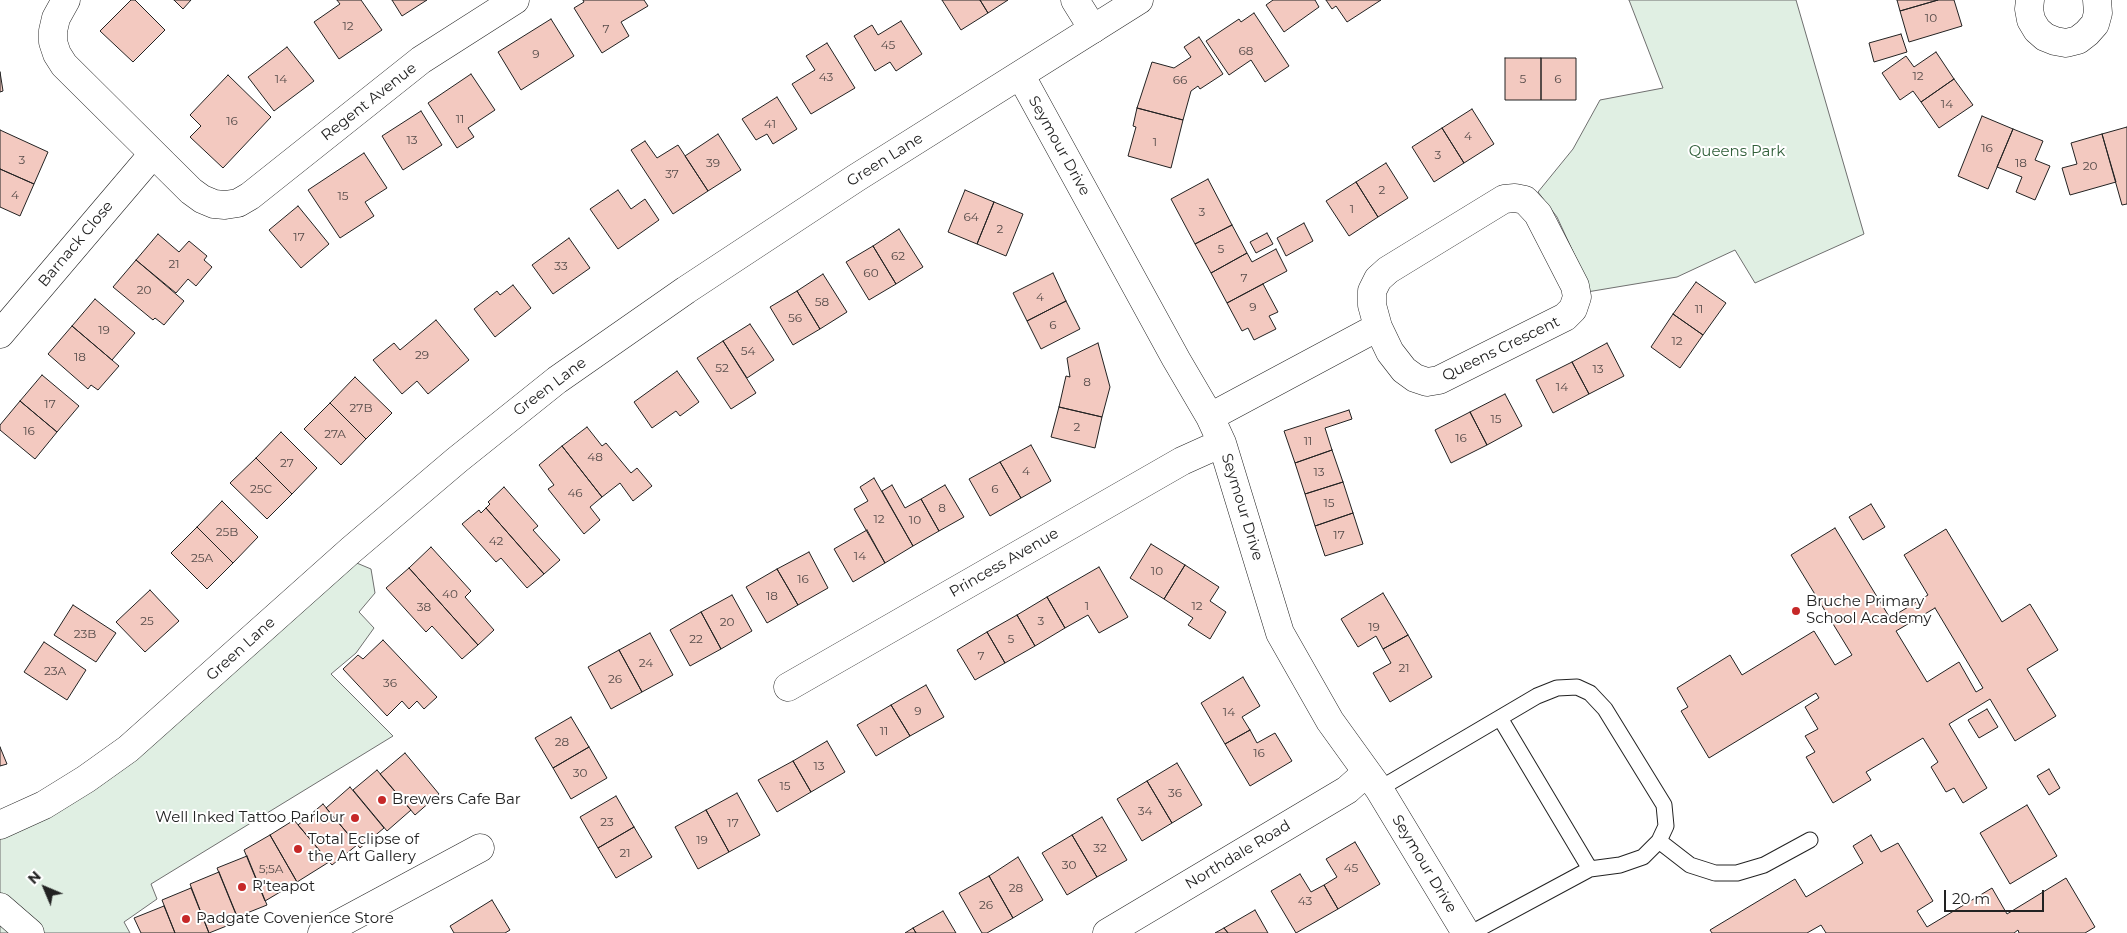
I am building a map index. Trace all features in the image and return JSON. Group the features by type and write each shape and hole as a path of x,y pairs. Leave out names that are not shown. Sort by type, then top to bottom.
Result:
{"street":[{"path":"66,0 56,18 53,31 53,42 57,54 64,65 153,154"},
{"name":"Regent Avenue","path":"153,154 202,199 214,204 238,203 250,196 422,60 514,0"},
{"path":"1075,0 1093,29"},
{"name":"Green Lane","path":"0,826 44,805 86,779 128,749 359,544 458,460 557,380 686,290 848,183 1021,76 1139,0"},
{"path":"2030,0 2031,20 2037,30 2055,42 2066,43 2078,40 2087,34 2095,24 2098,13 2097,0"},
{"name":"Seymour Drive","path":"1021,76 1176,359 1210,417 1222,444 1280,633 1330,721 1373,781 1466,933"},
{"name":"Barnack Close","path":"0,334 153,154"},
{"name":"Queens Crescent","path":"1504,199 1526,200 1533,206 1575,286 1577,297 1573,309 1565,318 1439,380 1427,382 1414,378 1404,370 1390,352 1378,327 1372,305 1372,291 1378,279 1388,270 1504,199"},
{"path":"1210,417 1378,327"},
{"name":"Princess Avenue","path":"788,687 1182,461 1222,444"},
{"name":"Northdale Road","path":"1107,933 1347,790 1373,781"},
{"path":"322,933 357,925 480,848"},
{"path":"0,907 30,933"}],"lane":[{"path":"1373,781 1500,718 1537,696 1558,688 1578,687 1590,693 1605,709 1664,805 1666,826 1659,841 1642,856 1620,865 1590,869 1471,933"},
{"path":"1500,718 1590,869"},
{"path":"1659,841 1690,865 1715,872 1737,873 1764,865 1810,840"}],"green space":[{"name":"Queens Park","path":"1629,0 1796,0 1864,234 1755,283 1735,250 1677,277 1587,292 1586,280 1557,217 1538,192 1573,149 1600,100 1663,88"},
{"path":"340,556 371,569 375,593 359,612 374,628 356,653 331,674 393,736 151,884 157,899 124,922 130,933 0,933 0,837 75,793"}],"building":[{"path":"131,0 135,0 165,30 133,62 100,31"},
{"path":"174,0 191,0 183,9"},
{"path":"337,0 361,0 382,30 339,59 314,22 340,4"},
{"path":"392,0 427,0 402,16"},
{"path":"583,0 644,0 648,6 621,22 629,36 602,53 574,8 584,2"},
{"path":"942,0 980,0 988,13 961,30"},
{"path":"980,0 1008,0 988,13"},
{"path":"1273,0 1315,0 1319,7 1284,32 1266,5"},
{"path":"1326,0 1381,0 1347,22 1336,6 1332,9"},
{"path":"1897,0 1938,0 1900,11"},
{"path":"1938,0 1954,0 1962,26 1909,42 1900,11"},
{"path":"1254,13 1289,66 1265,82 1251,60 1229,75 1206,41 1239,19 1241,22"},
{"path":"551,19 574,56 521,90 498,52"},
{"path":"901,21 922,54 896,71 890,62 875,71 854,36 872,25 878,35"},
{"path":"1901,34 1907,52 1874,62 1869,43"},
{"path":"1199,37 1223,74 1200,89 1198,86 1191,91 1183,120 1137,108 1152,62 1174,68 1191,57 1184,47"},
{"path":"827,43 855,88 811,114 792,84 815,70 806,56"},
{"path":"287,47 314,81 274,111 248,77"},
{"path":"1936,52 1954,79 1921,102 1913,91 1900,100 1882,73 1906,56 1914,67"},
{"path":"1505,58 1541,58 1541,100 1505,100"},
{"path":"1541,58 1576,58 1576,100 1541,100"},
{"path":"0,72 3,91 0,92"},
{"path":"471,74 495,110 468,128 474,137 457,148 428,103"},
{"path":"228,75 271,117 223,168 190,137 201,126 190,115"},
{"path":"1954,79 1973,105 1939,128 1921,102"},
{"path":"777,97 797,129 773,144 767,134 756,140 742,119"},
{"path":"1137,108 1183,120 1171,168 1128,156 1136,127 1133,126"},
{"path":"1472,109 1494,144 1464,163 1442,128"},
{"path":"421,111 442,145 403,170 382,136"},
{"path":"1982,116 2013,129 1988,189 1958,176"},
{"path":"2127,127 2127,204 2122,205 2102,134"},
{"path":"1442,128 1464,163 1434,182 1412,147"},
{"path":"2013,129 2043,141 2035,160 2050,166 2035,200 2016,192 2022,177 1997,167"},
{"path":"0,130 48,152 34,184 0,169"},
{"path":"718,134 741,170 708,191 685,156"},
{"path":"2102,134 2116,182 2070,195 2062,168 2077,164 2071,143"},
{"path":"645,141 657,158 678,145 708,191 673,214 631,150"},
{"path":"364,153 387,188 365,202 374,216 340,238 308,190"},
{"path":"1386,163 1408,198 1378,217 1356,182"},
{"path":"0,169 34,184 20,216 0,207"},
{"path":"1208,179 1232,225 1195,244 1171,199"},
{"path":"1356,182 1378,217 1349,236 1326,201"},
{"path":"618,190 631,209 645,199 659,220 618,249 590,209"},
{"path":"965,190 994,202 977,244 948,232"},
{"path":"994,202 1023,214 1006,256 977,244"},
{"path":"298,206 329,244 301,268 269,230"},
{"path":"1304,223 1313,241 1286,256 1277,238"},
{"path":"1232,225 1247,253 1211,273 1195,244"},
{"path":"899,229 923,267 896,284 873,246"},
{"path":"1267,233 1273,244 1256,253 1250,242"},
{"path":"158,234 179,252 189,241 207,256 204,260 212,267 196,286 188,279 176,293 136,260"},
{"path":"569,238 590,268 553,294 532,265"},
{"path":"873,246 896,284 869,300 846,262"},
{"path":"1276,249 1287,271 1227,303 1211,273 1247,253 1252,262"},
{"path":"136,260 184,301 164,325 155,318 153,320 113,287"},
{"path":"1053,273 1066,301 1027,321 1013,293"},
{"path":"823,274 847,312 820,329 797,291"},
{"path":"1696,282 1726,303 1703,335 1673,314"},
{"path":"1263,284 1278,312 1269,316 1276,329 1254,340 1248,328 1242,331 1227,303"},
{"path":"513,285 531,308 495,337 474,309 497,291 500,295"},
{"path":"797,291 820,329 793,345 770,307"},
{"path":"95,299 135,333 112,360 72,326"},
{"path":"1066,301 1080,329 1041,349 1027,321"},
{"path":"1673,314 1703,335 1680,368 1651,347"},
{"path":"436,320 469,360 428,394 417,381 402,394 373,360 394,343 400,350"},
{"path":"750,324 774,360 747,378 723,341"},
{"path":"72,326 119,366 98,390 91,385 88,389 48,354"},
{"path":"723,341 756,393 731,409 697,358"},
{"path":"1098,343 1110,387 1102,417 1059,407 1066,376 1070,377 1067,358"},
{"path":"1607,343 1624,376 1589,394 1572,362"},
{"path":"1572,362 1589,394 1553,413 1536,380"},
{"path":"677,371 699,402 680,416 676,411 652,428 634,402"},
{"path":"42,375 79,406 57,432 20,401"},
{"path":"355,377 392,413 366,439 330,403"},
{"path":"1505,394 1522,426 1487,445 1470,412"},
{"path":"20,401 57,432 35,459 0,430 0,425"},
{"path":"330,403 366,439 341,465 304,429"},
{"path":"1059,407 1102,417 1095,448 1051,437"},
{"path":"1349,410 1352,419 1325,428 1332,450 1295,463 1284,431"},
{"path":"1470,412 1487,445 1451,463 1435,430"},
{"path":"587,427 602,446 606,443 631,473 637,468 652,486 633,501 620,483 602,497 562,446"},
{"path":"281,432 317,468 292,494 256,458"},
{"path":"1031,445 1051,481 1021,498 1000,462"},
{"path":"562,446 602,497 590,507 600,520 584,534 548,489 554,485 539,465"},
{"path":"1332,450 1343,482 1305,494 1295,463"},
{"path":"256,458 292,494 267,519 230,483"},
{"path":"1000,462 1021,498 990,516 969,479"},
{"path":"874,478 913,546 885,563 854,509 868,501 860,487"},
{"path":"1343,482 1353,513 1315,526 1305,494"},
{"path":"892,485 905,508 921,499 939,531 913,546 882,491"},
{"path":"945,485 964,517 939,531 921,499"},
{"path":"504,487 538,526 533,530 560,560 544,574 486,508 490,504 488,502"},
{"path":"222,501 258,537 233,563 197,527"},
{"path":"1871,504 1885,527 1863,540 1849,517"},
{"path":"486,508 544,574 527,588 501,558 496,562 462,524 479,510 481,513"},
{"path":"1353,513 1363,544 1325,556 1315,526"},
{"path":"197,527 233,563 207,589 171,553"},
{"path":"1835,528 1890,618 1928,595 1904,555 1946,529 2002,622 2030,604 2058,650 2027,669 2056,716 2015,741 1990,699 1949,724 1987,788 1963,803 1954,788 1946,792 1931,767 1938,762 1923,738 1866,772 1871,780 1833,803 1806,757 1815,752 1805,736 1818,729 1805,707 1819,698 1816,693 1709,758 1681,711 1688,707 1677,688 1730,655 1742,675 1814,631 1835,665 1852,655 1791,555","holes":["1935,608 1983,688 1976,692 1959,662 1927,682 1896,631"]},
{"path":"867,530 885,563 853,582 834,549"},
{"path":"1151,544 1185,565 1164,599 1130,578"},
{"path":"431,547 471,591 465,597 494,630 478,645 409,568"},
{"path":"809,552 828,588 798,605 777,569"},
{"path":"1185,565 1219,587 1210,601 1226,612 1210,639 1188,625 1193,618 1164,599"},
{"path":"1099,567 1128,617 1099,633 1088,615 1065,628 1047,597"},
{"path":"409,568 478,645 462,659 432,626 426,632 386,588"},
{"path":"777,569 798,605 767,623 746,587"},
{"path":"150,590 179,621 145,652 116,622"},
{"path":"1383,593 1408,635 1383,649 1376,636 1358,647 1341,619"},
{"path":"732,595 752,631 721,649 701,612"},
{"path":"1047,597 1065,628 1035,646 1017,615"},
{"path":"73,605 116,633 96,662 54,635"},
{"path":"701,612 721,649 690,666 670,630"},
{"path":"1017,615 1035,646 1005,663 987,632"},
{"path":"987,632 1005,663 975,680 957,650"},
{"path":"650,633 673,675 642,692 619,650"},
{"path":"1408,635 1432,677 1390,702 1373,673 1391,663 1383,649"},
{"path":"383,640 437,697 424,709 417,701 409,709 402,701 387,716 343,669 358,655 363,659"},
{"path":"44,642 86,670 67,700 24,672"},
{"path":"619,650 642,692 611,709 588,667"},
{"path":"1243,677 1260,706 1242,717 1250,730 1225,744 1201,703"},
{"path":"926,685 944,717 910,736 891,705"},
{"path":"891,705 910,736 876,756 857,725"},
{"path":"1987,709 1998,727 1979,738 1968,720"},
{"path":"571,717 589,747 553,768 535,738"},
{"path":"1250,730 1257,743 1275,733 1292,761 1250,786 1225,744"},
{"path":"827,741 845,772 811,792 793,761"},
{"path":"0,747 7,764 0,766"},
{"path":"589,747 607,778 571,799 553,768"},
{"path":"405,753 439,794 415,815 380,774"},
{"path":"793,761 811,792 777,812 758,780"},
{"path":"1177,763 1202,805 1172,823 1147,781"},
{"path":"2049,769 2060,788 2049,795 2037,776"},
{"name":"Brewers Cafe Bar","path":"377,770 411,810 387,831 353,790"},
{"path":"1147,781 1172,823 1142,841 1117,799"},
{"name":"Well Inked Tattoo Parlour","path":"350,787 384,828 360,848 326,808"},
{"path":"737,793 760,835 729,852 706,810"},
{"path":"616,796 634,827 598,848 580,817"},
{"path":"323,804 357,845 332,865 298,825"},
{"path":"2027,805 2057,856 2010,884 1980,833"},
{"path":"706,810 729,852 698,869 675,827"},
{"path":"1102,817 1127,860 1097,877 1072,835"},
{"name":"Total Eclipse of the Art Gallery","path":"294,820 329,862 297,882 270,835"},
{"path":"634,827 652,857 616,878 598,848"},
{"path":"270,835 297,882 265,901 244,850"},
{"path":"1072,835 1097,877 1067,895 1042,853"},
{"path":"1871,835 1881,852 1898,843 1933,901 1917,911 1927,927 1992,888 2007,914 2066,878 2095,927 2085,933 2019,933 2018,930 2014,933 1826,933 1821,925 1807,933 1712,933 1710,930 1795,879 1806,897 1863,863 1853,846"},
{"path":"1355,842 1380,884 1338,909 1324,885 1337,877 1326,859"},
{"name":"R'teapot","path":"247,856 267,905 237,917 217,868"},
{"path":"1018,857 1043,900 1013,918 989,876"},
{"path":"219,872 239,921 209,933 190,884"},
{"path":"1300,874 1311,892 1324,885 1338,909 1296,933 1271,891"},
{"path":"989,876 1013,918 987,933 982,933 959,893"},
{"name":"Padgate Covenience Store","path":"191,888 209,933 175,933 162,900"},
{"path":"492,900 510,930 505,933 454,933 450,926"},
{"path":"164,906 175,933 141,933 134,918"},
{"path":"1255,910 1268,933 1228,933 1224,928"},
{"path":"943,911 956,933 916,933 913,928"},
{"path":"913,928 916,933 905,933"},
{"path":"1224,928 1228,933 1215,933"}],"place":[{"name":"Bruche Primary School Academy","path":"1796,611"},
{"name":"Brewers Cafe Bar","path":"382,800"},
{"name":"Well Inked Tattoo Parlour","path":"355,818"},
{"name":"Total Eclipse of the Art Gallery","path":"298,849"},
{"name":"R'teapot","path":"242,887"},
{"name":"Padgate Covenience Store","path":"186,919"}]}
